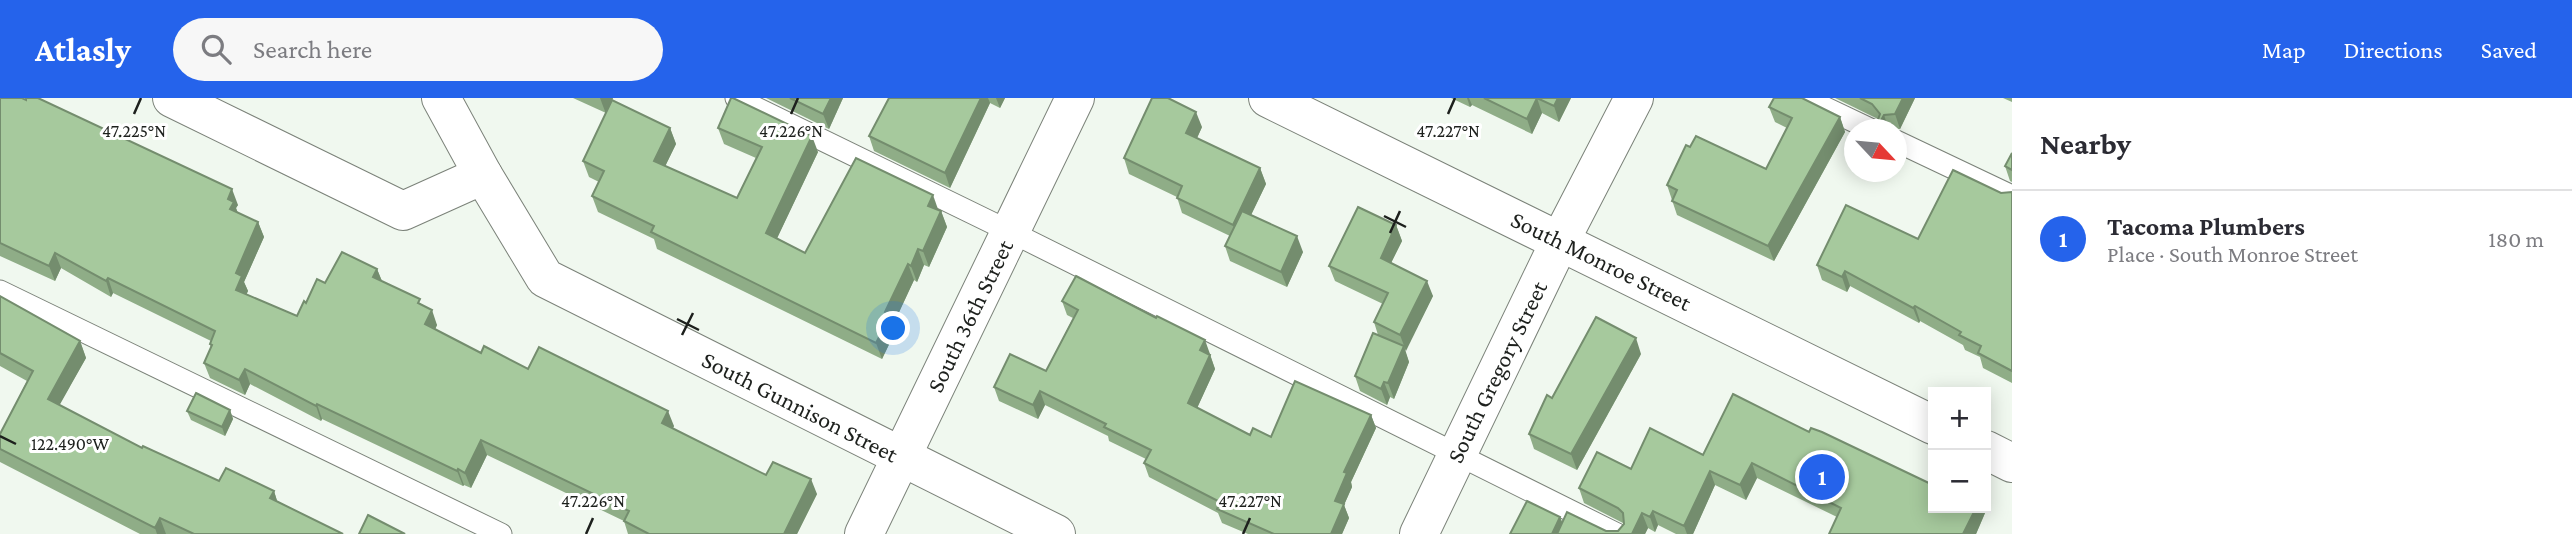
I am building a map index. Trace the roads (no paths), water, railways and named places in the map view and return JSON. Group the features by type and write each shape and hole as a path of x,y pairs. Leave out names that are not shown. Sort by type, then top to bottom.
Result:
{"street":[{"path":"172,98 403,211 483,175 441,98"},
{"name":"South 36th Street","path":"864,534 1075,98"},
{"name":"South Monroe Street","path":"1268,98 1928,423"},
{"name":"South Gregory Street","path":"1419,534 1560,241 1634,98"},
{"name":"South Gunnison Street","path":"483,175 545,278 1056,534"},
{"path":"1991,452 2012,463"}],"lane":[{"path":"736,98 1617,534"},
{"path":"1805,98 1849,119"},
{"path":"1907,146 2012,196"},
{"path":"0,291 501,534"}],"place":[{"name":"Tacoma Plumbers","path":"1822,477"}]}
